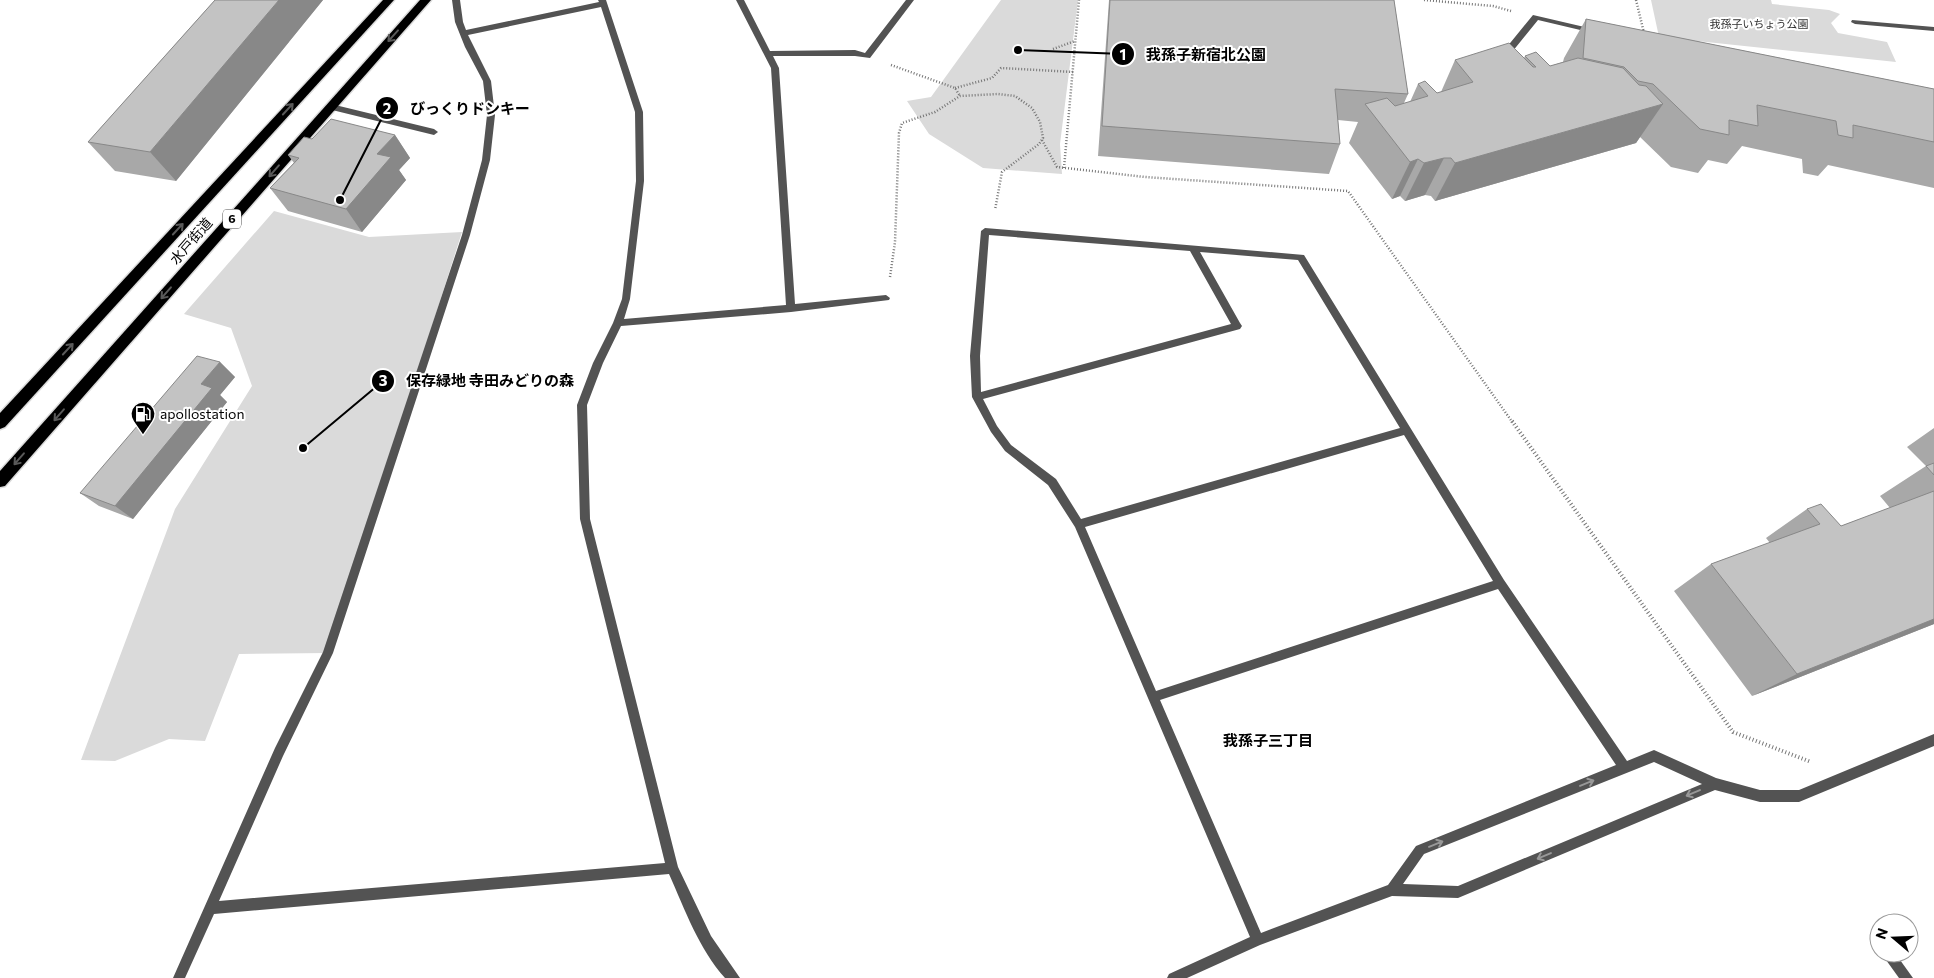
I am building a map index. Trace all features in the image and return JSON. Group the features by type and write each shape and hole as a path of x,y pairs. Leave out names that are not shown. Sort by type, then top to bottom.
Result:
{"highway":[{"name":"水戸街道","path":"0,423 388,0"},
{"name":"水戸街道","path":"0,481 426,0"}],"street":[{"path":"179,978 279,752 328,653 466,235 486,160 491,115 487,81 459,22 456,0"},
{"path":"740,0 775,68 791,308"},
{"path":"768,54 855,53 867,56 910,0"},
{"path":"464,33 603,2 639,112 640,181 626,299 618,323 598,363 582,405 585,519 672,868 696,921 724,969 734,978"},
{"path":"1504,56 1536,17 1602,34"},
{"path":"1855,22 1934,29"},
{"path":"331,107 434,132"},
{"path":"1258,940 1079,524 1052,482 1008,448 994,429 977,397 975,356 985,230 1301,257 1500,583 1625,768"},
{"path":"977,397 1238,326 1193,248"},
{"path":"618,323 886,298"},
{"path":"1079,524 1406,430"},
{"path":"1153,697 1500,583"},
{"path":"1392,890 1420,850 1654,756 1715,784 1760,796 1799,796 1934,740"},
{"path":"1173,978 1258,940 1392,890 1458,892 1715,784"},
{"path":"211,908 672,868"},
{"path":"1895,963 1907,978"}],"path":[{"path":"1064,168 1079,0"},
{"path":"1424,0 1493,6 1536,17"},
{"path":"1636,0 1645,36"},
{"path":"1053,49 1061,48 1075,41"},
{"path":"867,56 955,88 992,78 1001,68 1073,72"},
{"path":"955,88 960,96"},
{"path":"886,298 895,242 899,133 902,123 935,112 960,96 998,94 1015,96 1032,108 1040,122 1042,140 1057,167 1145,177 1348,192 1733,732 1846,776"},
{"path":"994,231 995,207 1002,172 1042,140"}],"green space":[{"path":"1001,0 1078,0 1060,144 1062,174 983,168 929,134 907,101 931,97"},
{"name":"我孫子いちょう公園","path":"1651,0 1771,0 1772,4 1829,10 1840,14 1831,23 1838,33 1887,42 1896,62 1659,37"},
{"path":"274,211 369,237 462,232 328,653 239,654 205,741 169,739 115,761 81,760 175,509 252,386 231,328 184,314"}],"building":[{"path":"215,0 279,0 150,152 88,142"},
{"path":"1110,0 1394,0 1408,94 1335,89 1340,144 1102,126"},
{"path":"1586,19 1934,89 1934,142 1853,125 1853,138 1838,135 1836,121 1757,105 1758,126 1729,120 1729,135 1700,129 1653,84 1638,81 1624,67 1583,58"},
{"path":"1509,43 1533,67 1536,67 1525,56 1536,52 1550,66 1578,58 1623,68 1639,85 1646,86 1663,104 1455,163 1451,158 1444,158 1424,163 1418,159 1410,162 1365,104 1387,98 1395,106 1428,96 1418,84 1425,81 1437,93 1473,82 1455,60"},
{"path":"331,119 395,135 377,154 391,157 346,209 270,188 299,158 288,155 304,137 312,139"},
{"path":"197,356 220,362 201,384 212,388 115,506 80,493"},
{"path":"1934,463 1934,475 1926,466"},
{"path":"1934,491 1934,619 1797,674 1711,564 1820,524 1807,509 1821,504 1841,526"}],"place":[{"name":"我孫子新宿北公園","path":"1018,50"},
{"name":"びっくりドンキー","path":"340,200"},
{"name":"apollostation","path":"143,435"},
{"name":"保存緑地 寺田みどりの森","path":"303,448"}],"district":[{"name":"我孫子三丁目","path":"1268,741"}]}
